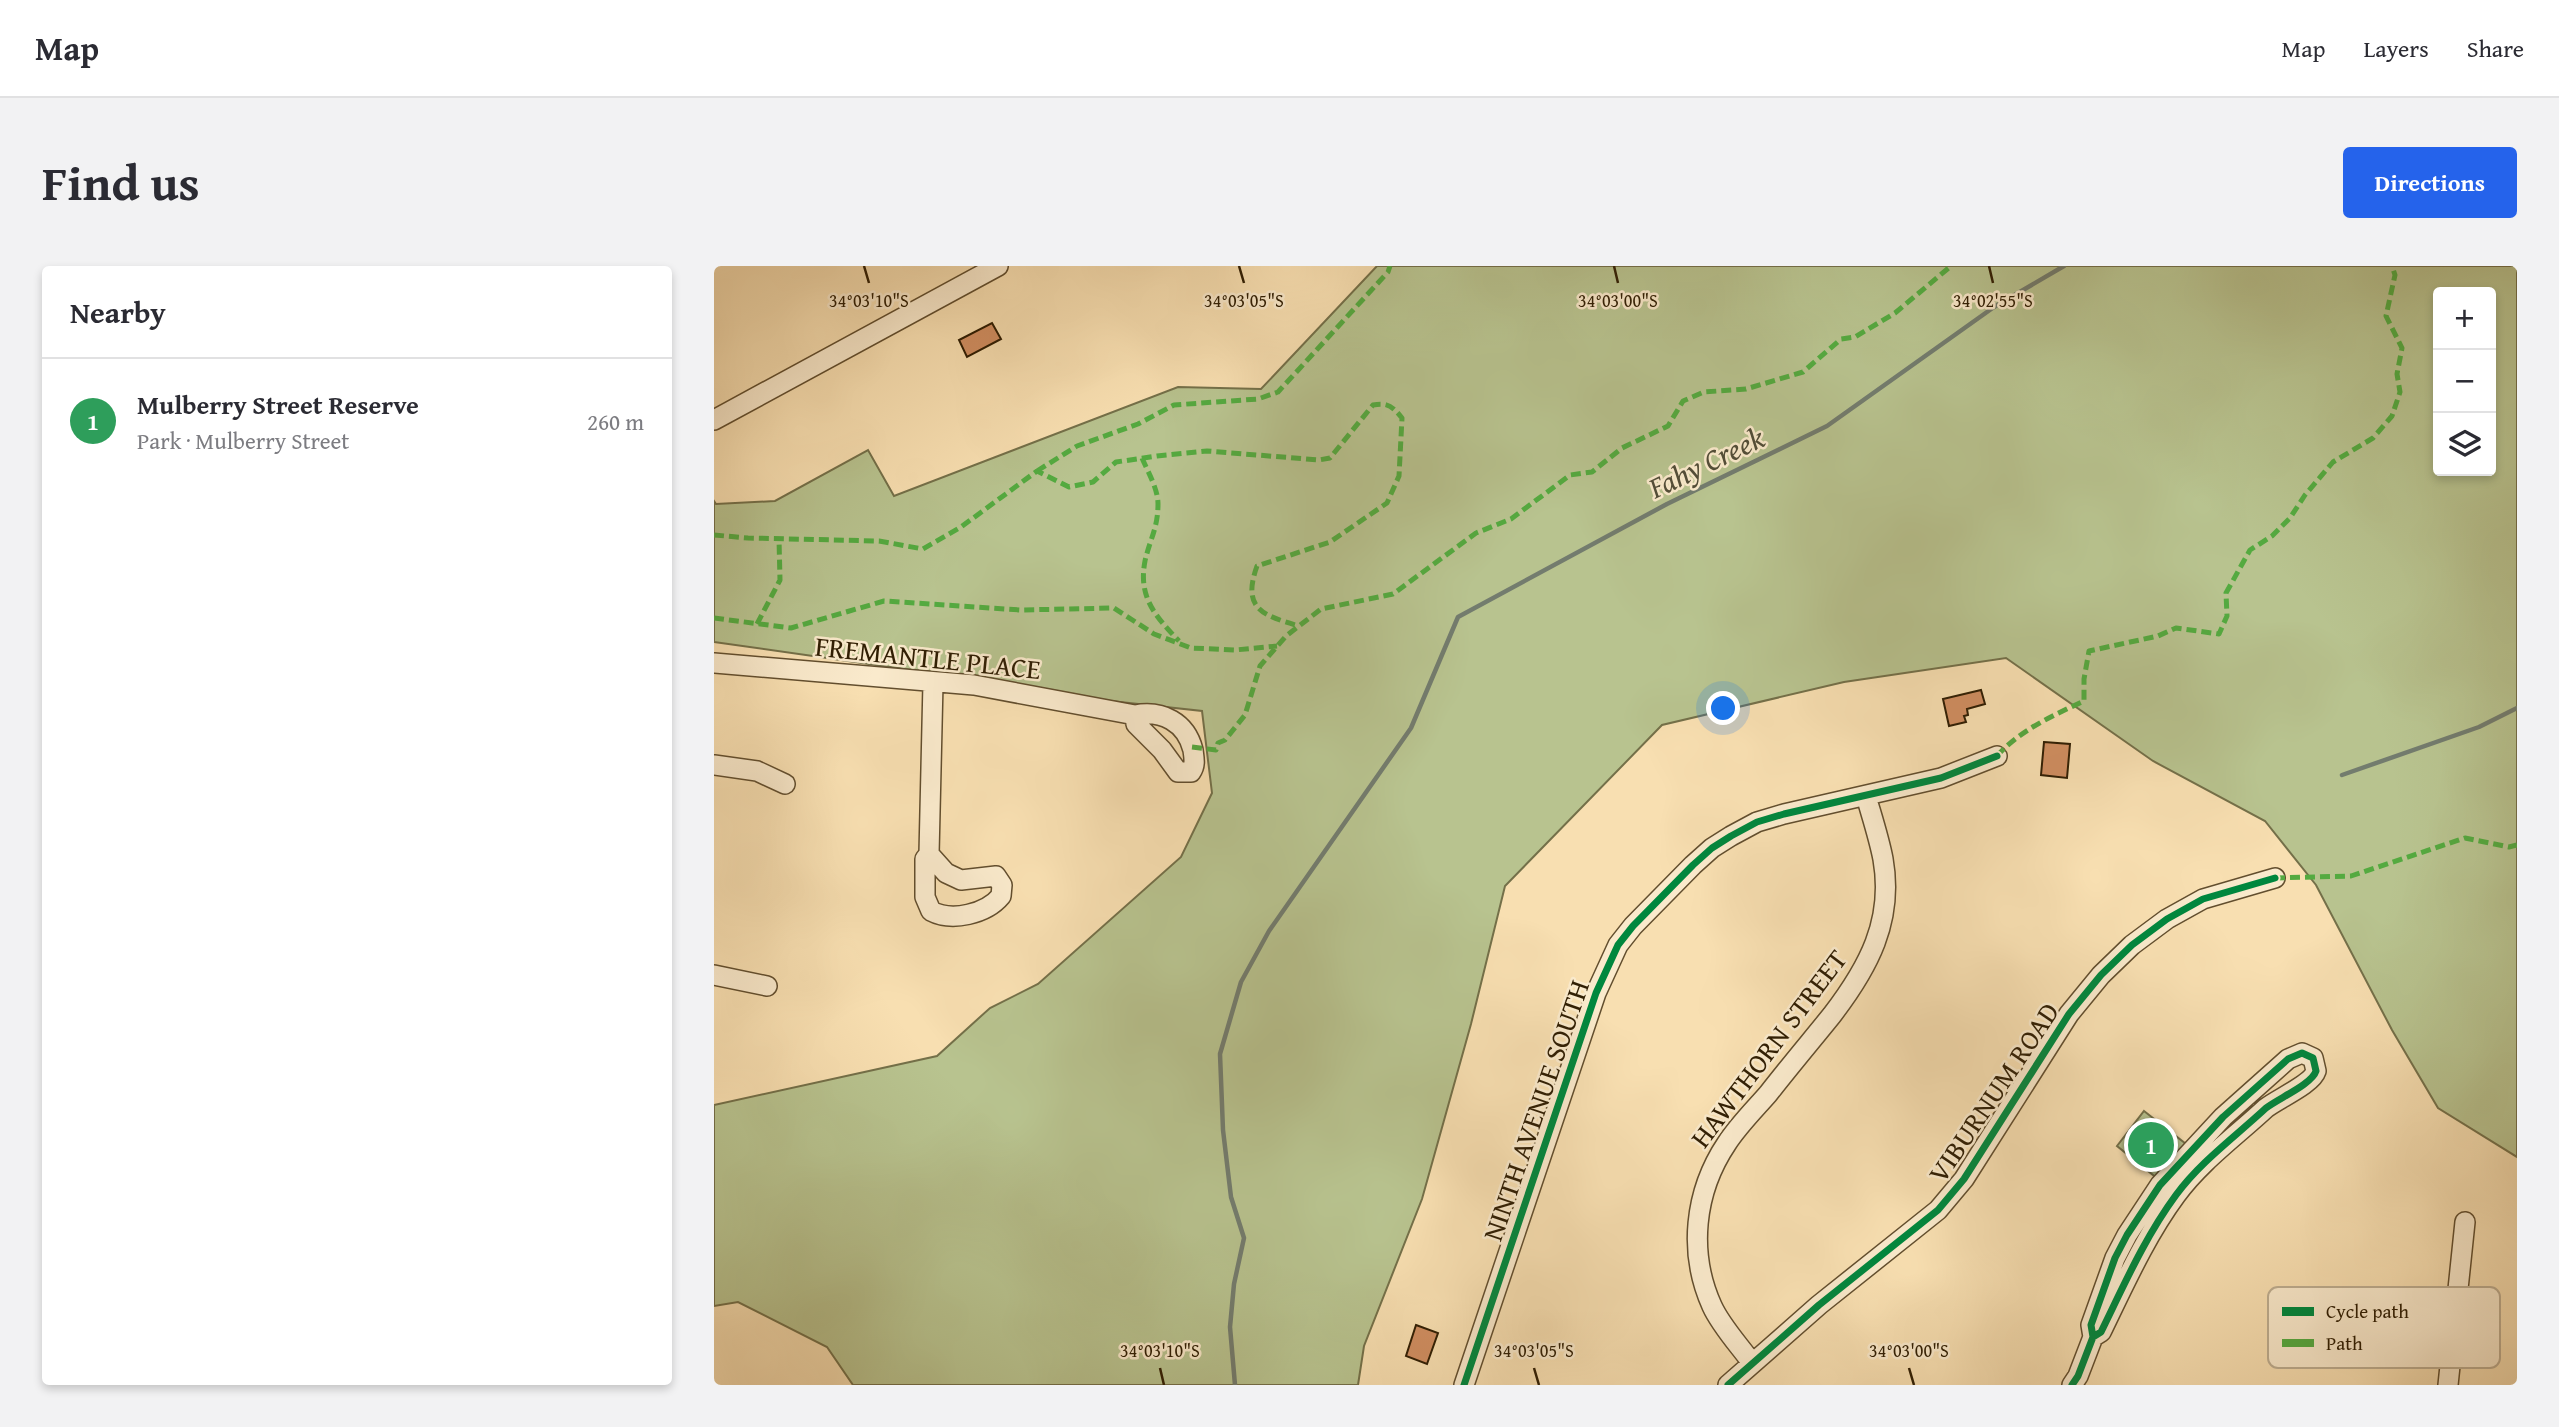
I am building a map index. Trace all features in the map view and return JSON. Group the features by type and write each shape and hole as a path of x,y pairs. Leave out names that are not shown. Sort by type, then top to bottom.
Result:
{"street":[{"path":"714,420 998,266"},
{"name":"FREMANTLE PLACE","path":"714,663 974,685 1135,715"},
{"path":"929,855 933,682"},
{"name":"NINTH AVENUE SOUTH","path":"1464,1385 1597,993 1618,945 1633,926 1712,848 1757,822 1941,778 1997,756"},
{"path":"714,765 757,771 785,784"},
{"name":"HAWTHORN STREET","path":"1752,1363 1714,1310 1704,1286 1697,1234 1699,1211 1705,1186 1727,1142 1848,995 1874,951 1880,931 1885,886 1883,860 1866,796"},
{"name":"VIBURNUM ROAD","path":"1728,1385 1819,1305 1938,1210 1964,1180 2069,1014 2101,975 2132,944 2167,919 2203,899 2276,878"},
{"path":"714,975 767,986"},
{"path":"2072,1385 2093,1337 2091,1325 2115,1258 2160,1185 2223,1117 2288,1059 2302,1053 2313,1058 2316,1071 2311,1080 2266,1108 2192,1176 2177,1194 2136,1258 2101,1332 2093,1337"},
{"path":"2458,1287 2465,1222"}],"green space":[{"path":"1377,266 2517,266 2517,1157 2438,1108 2392,1030 2316,885 2265,821 2153,761 2006,658 1844,682 1662,725 1505,886 1471,1024 1422,1199 1364,1346 1358,1385 853,1385 827,1347 738,1302 714,1306 714,1105 937,1056 990,1008 1038,984 1181,857 1212,793 1202,711 1065,696 953,676 714,642 714,501 716,504 775,501 868,450 894,496 1178,387 1261,389"},
{"path":"2144,1111 2186,1144 2158,1179 2117,1146"}],"building":[{"path":"992,323 1001,339 967,357 959,340"},
{"path":"1981,690 1985,704 1967,709 1968,715 1964,716 1966,722 1949,726 1943,699"},
{"path":"2044,742 2070,744 2067,778 2041,775"},
{"path":"1416,1325 1438,1333 1427,1364 1406,1356"}],"waterway":[{"name":"Fahy Creek","path":"1235,1385 1230,1327 1234,1284 1244,1238 1231,1197 1223,1130 1220,1054 1241,982 1269,931 1411,728 1458,617 1667,504 1827,426 1994,307 2064,266"},
{"path":"2342,775 2479,727 2517,708"}],"marked path":[{"path":"1037,471 1077,446 1138,424 1174,405 1258,399 1278,392 1388,272 1390,266"},
{"path":"1192,747 1216,750 1218,743 1225,740 1245,715 1260,666 1286,636 1321,609 1393,594 1476,533 1511,519 1570,475 1592,472 1622,448 1668,426 1683,401 1704,392 1746,389 1803,372 1841,339 1855,337 1895,313 1951,266"},
{"path":"1997,756 2027,731 2084,701 2084,679 2089,651 2158,636 2176,628 2219,634 2227,616 2226,593 2250,550 2272,536 2290,518 2305,495 2333,462 2373,438 2392,416 2400,392 2397,374 2402,348 2386,316 2395,275 2392,266"},
{"path":"714,535 879,541 923,549 961,527 1037,471 1069,487 1093,482 1116,462 1157,456 1207,451 1319,460 1330,458 1373,405 1390,406 1402,418 1399,476 1387,503 1330,542 1257,566 1252,592 1258,608 1274,618 1299,626"},
{"path":"1142,458 1158,498 1158,512 1143,574 1146,596 1156,614 1179,641"},
{"path":"757,624 780,580 779,539"},
{"path":"714,618 791,628 884,601 1021,610 1114,608 1154,634 1191,648 1235,650 1277,646"},
{"path":"2275,878 2351,876 2465,838 2509,847 2517,845"}],"cycle path":[{"path":"1464,1385 1596,993 1618,945 1633,926 1712,848 1757,822 1941,778 1997,756"},
{"path":"1728,1385 1819,1305 1938,1210 1964,1179 2069,1014 2101,975 2132,945 2167,919 2203,899 2275,878"},
{"path":"2072,1385 2093,1337 2091,1325 2115,1258 2160,1185 2223,1117 2288,1059 2302,1053 2313,1058 2316,1071 2313,1076 2266,1108 2207,1160 2176,1195 2145,1244 2101,1332 2093,1337"}],"place":[{"name":"Mulberry Street Reserve","path":"2151,1145"}]}
